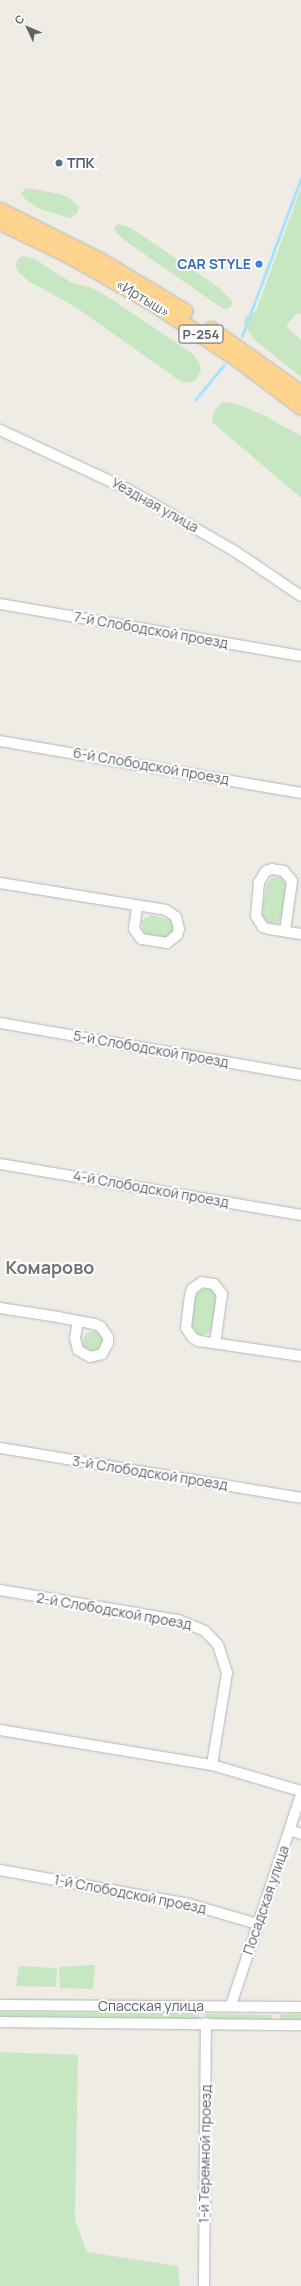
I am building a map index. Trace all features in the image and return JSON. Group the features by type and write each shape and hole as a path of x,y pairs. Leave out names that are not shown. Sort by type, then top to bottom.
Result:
{"highway":[{"path":"0,204 56,236"},
{"path":"0,210 56,236"},
{"name":"«Иртыш»","path":"0,223 16,229 96,270 161,308 236,358 301,407"},
{"name":"«Иртыш»","path":"56,236 159,295 241,348 301,393"}],"street":[{"name":"Уездная улица","path":"0,430 76,464 157,505 236,552 301,596"},
{"name":"7-й Слободской проезд","path":"0,604 301,656"},
{"name":"6-й Слободской проезд","path":"0,740 301,793"},
{"path":"285,931 292,881 284,871 272,869 266,871 259,882 256,916 263,926 285,931 301,934"},
{"path":"0,883 172,913 179,923 177,935 167,943 141,939 134,929 136,907"},
{"name":"5-й Слободской проезд","path":"0,1023 301,1075"},
{"name":"4-й Слободской проезд","path":"0,1164 301,1215"},
{"path":"215,1343 222,1294 214,1284 202,1282 192,1290 190,1296 186,1328 193,1338 215,1343 301,1356"},
{"path":"0,1308 78,1321"},
{"name":"3-й Слободской проезд","path":"0,1448 301,1498"},
{"name":"2-й Слободской проезд","path":"0,1590 178,1620 205,1631 218,1645 227,1673 212,1765"},
{"path":"0,1730 212,1765 301,1791"},
{"name":"Посадская улица","path":"231,2005 301,1796"},
{"path":"290,1830 301,1834"},
{"name":"1-й Слободской проезд","path":"0,1870 189,1904 258,1924"},
{"name":"Спасская улица","path":"0,2005 231,2005 301,2007"},
{"name":"Спасская улица","path":"0,2022 206,2022 301,2024"},
{"name":"1-й Теремной проезд","path":"204,2286 206,2022"}],"green space":[{"path":"26,188 60,194 71,199 79,207 77,214 70,218 40,209 25,199 21,193"},
{"path":"301,188 301,314 297,313 286,326 301,340 301,377 256,341 244,325 245,317 256,311"},
{"path":"119,224 131,228 218,287 233,302 230,308 224,309 216,304 124,240 115,231 115,226"},
{"path":"22,256 33,258 72,283 89,287 107,296 193,354 199,362 201,371 195,381 183,383 74,306 30,282 18,272 16,267 17,260"},
{"path":"222,402 237,404 263,415 301,436 301,498 212,422 214,411"},
{"path":"281,877 288,888 283,918 277,924 269,924 262,915 266,885 272,878"},
{"path":"151,915 170,920 174,930 171,936 166,939 146,935 143,931 141,921"},
{"path":"211,1288 217,1299 212,1330 205,1335 198,1335 191,1325 196,1296 202,1289"},
{"path":"94,1331 102,1334 105,1342 102,1350 94,1353 86,1350 83,1342 86,1334"},
{"path":"95,1965 93,1989 60,1988 59,1967"},
{"path":"19,1966 57,1968 56,1987 16,1986"},
{"path":"0,2012 199,2013 199,2019 0,2018"},
{"path":"206,2014 272,2015 272,2020 206,2019"},
{"path":"280,2014 301,2014 301,2020 279,2020"},
{"path":"0,2052 78,2055 75,2220 87,2252 178,2266 180,2286 0,2286"}],"waterway":[{"path":"242,336 301,178"},
{"path":"195,400 224,365"}],"place":[{"name":"ТПК","path":"59,163"},
{"name":"CAR STYLE","path":"259,264"}],"district":[{"name":"Комарово","path":"50,1267"}]}
